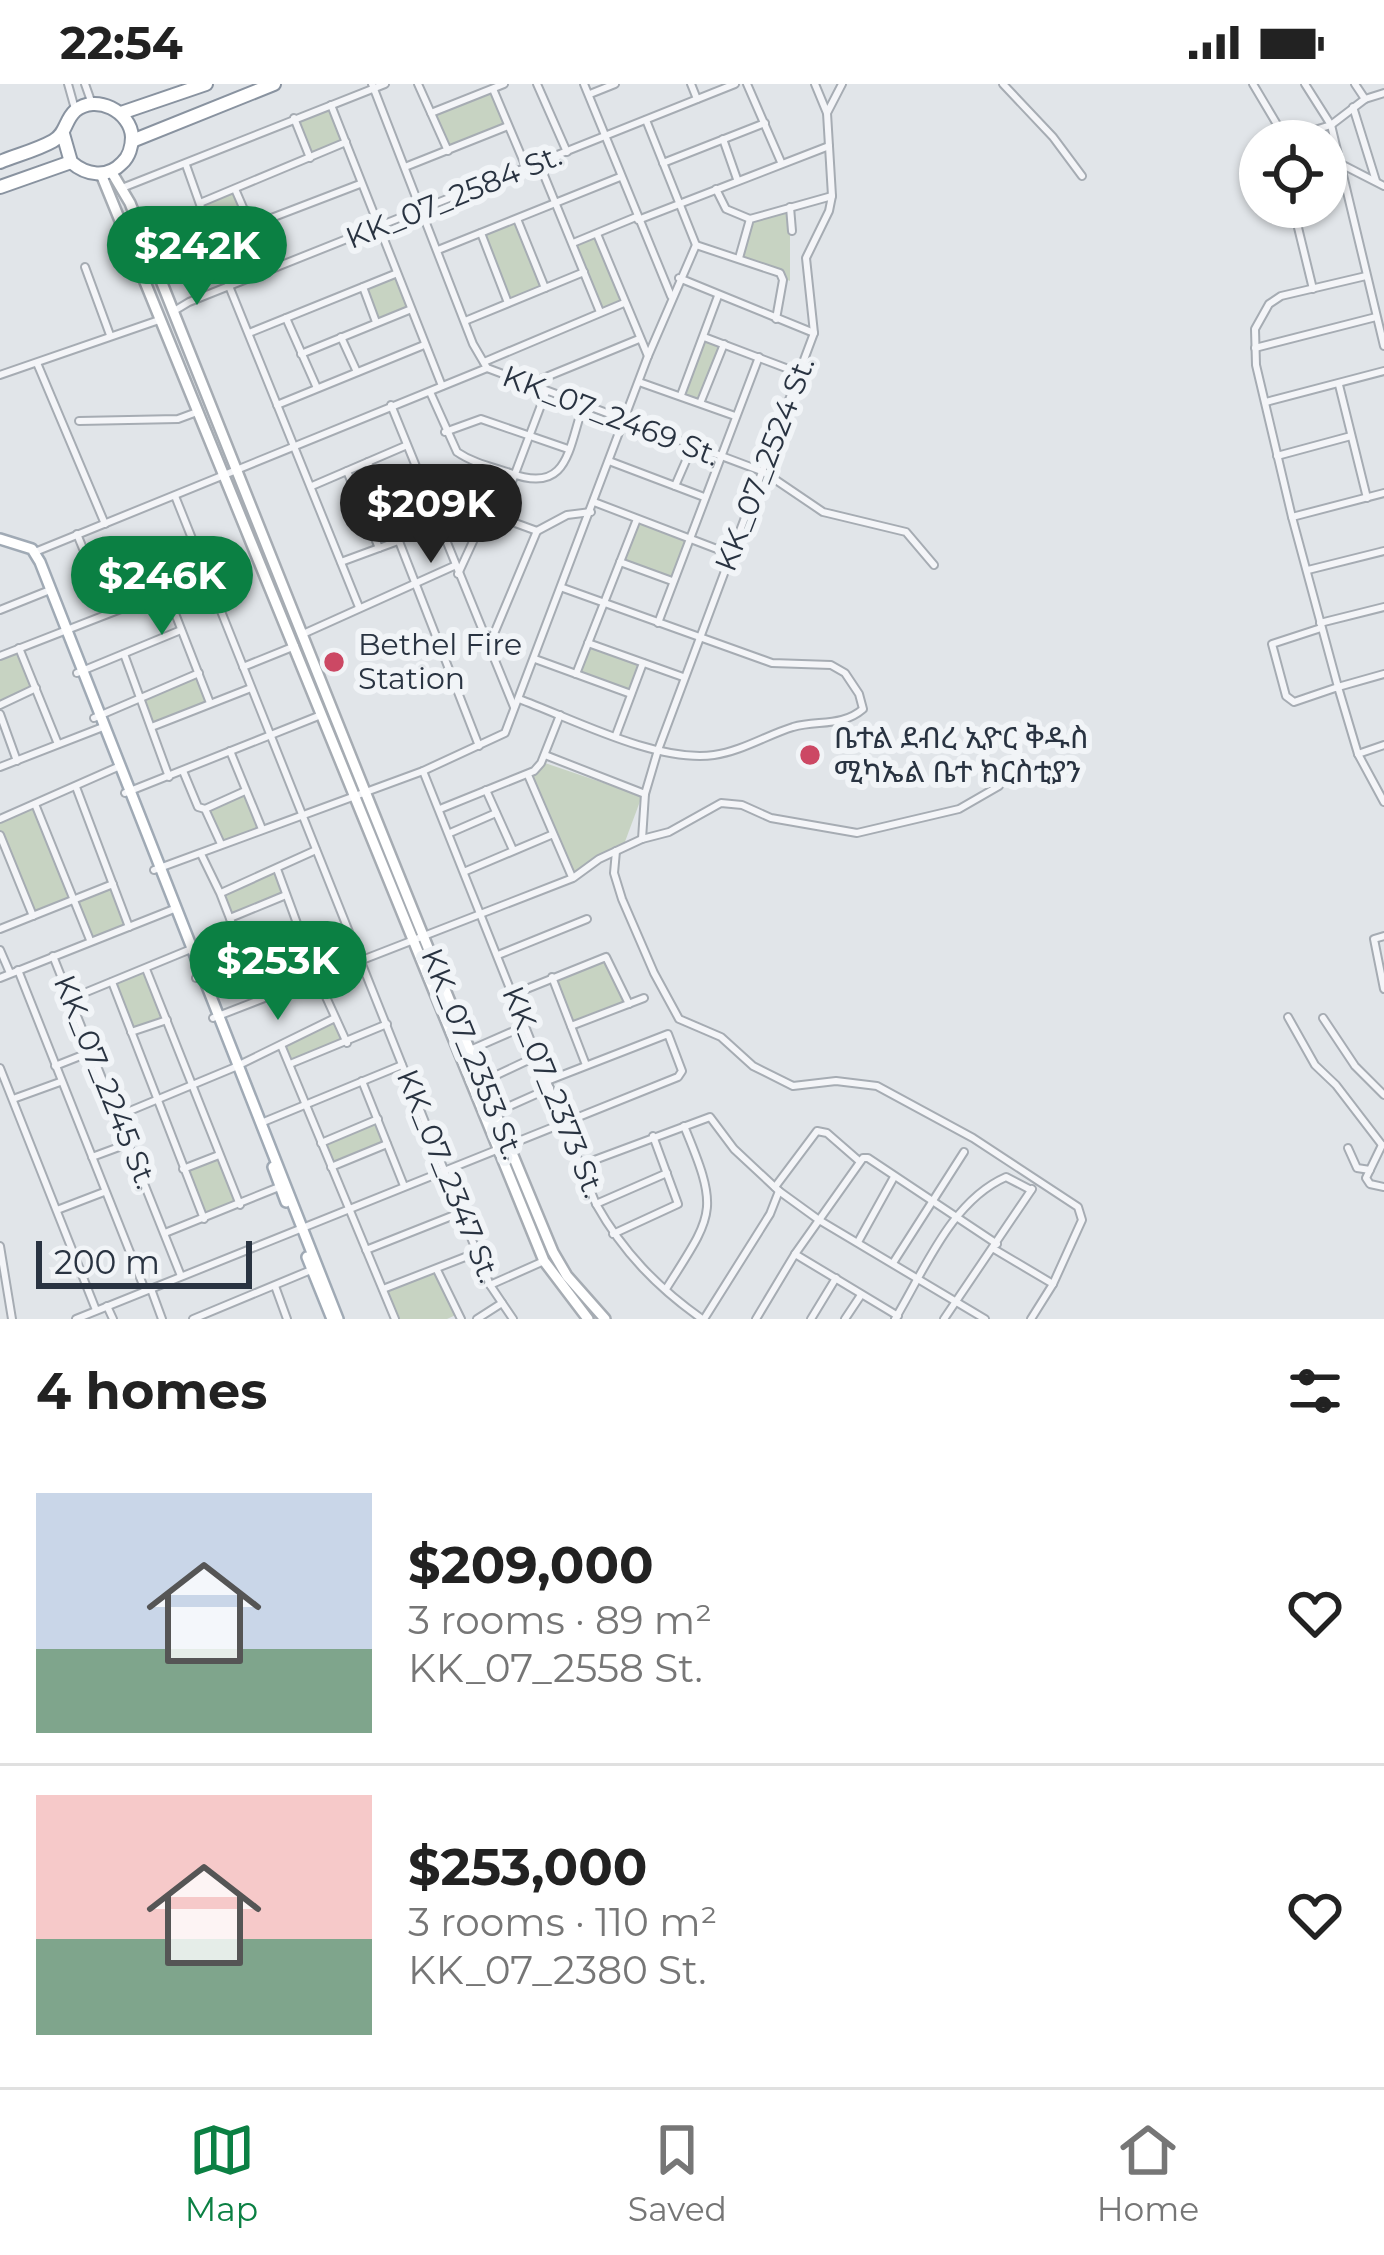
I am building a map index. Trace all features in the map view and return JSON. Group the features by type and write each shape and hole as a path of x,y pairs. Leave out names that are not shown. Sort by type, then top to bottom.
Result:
{"highway":[{"path":"121,113 206,84"},
{"path":"132,141 274,84"},
{"path":"0,162 63,134 76,110 93,105 121,113 132,141 122,164 106,173 80,170 71,162 63,134"},
{"path":"0,188 71,162"}],"street":[{"path":"68,84 76,110"},
{"path":"85,84 93,105"},
{"path":"122,188 385,84"},
{"path":"418,84 448,151"},
{"path":"431,113 504,84"},
{"path":"537,84 567,152"},
{"path":"584,84 671,296"},
{"path":"588,94 615,84"},
{"path":"691,84 697,99"},
{"name":"KK_07_2584 St.","path":"174,311 735,84"},
{"path":"747,84 781,162"},
{"name":"KK_07_2524 St.","path":"642,839 645,794 658,750 814,333 806,258 832,196 826,113 815,84"},
{"path":"826,113 842,84"},
{"path":"1003,84 1053,136 1082,176"},
{"path":"1253,84 1275,120"},
{"path":"1305,84 1328,120"},
{"path":"1354,84 1365,99"},
{"name":"KK_07_2469 St.","path":"373,86 485,365 764,472 823,512 906,532 934,565"},
{"path":"493,89 526,167"},
{"path":"1337,120 1365,99 1384,93"},
{"path":"331,105 442,387"},
{"path":"1353,107 1380,184"},
{"path":"294,118 310,158"},
{"path":"156,869 423,771 505,734 671,296 696,244 646,120"},
{"path":"663,163 765,123"},
{"path":"405,167 508,126"},
{"path":"722,139 737,179"},
{"path":"200,204 346,142"},
{"path":"572,243 830,146"},
{"path":"539,163 600,312"},
{"path":"186,165 229,286 359,608"},
{"path":"1347,167 1380,184"},
{"path":"106,173 122,188 238,468 303,634 301,652"},
{"path":"106,173 301,652"},
{"path":"438,250 620,177"},
{"path":"214,240 360,184"},
{"path":"716,188 726,209 751,219 832,196"},
{"path":"235,189 251,226"},
{"path":"1347,196 1384,346"},
{"path":"790,208 792,231"},
{"path":"517,219 546,289"},
{"path":"739,258 751,219"},
{"path":"1298,228 1312,289"},
{"path":"481,233 508,304"},
{"path":"597,234 648,356"},
{"path":"696,244 782,275 776,319"},
{"path":"85,267 110,335"},
{"path":"465,321 584,272"},
{"path":"249,333 395,274"},
{"path":"1366,276 1281,296 1269,304 1255,328 1255,348 1277,456 1338,687 1358,754 1384,802"},
{"path":"679,278 814,333"},
{"path":"363,287 376,322"},
{"path":"681,395 718,296"},
{"path":"0,542 33,553 442,387 624,303"},
{"path":"301,354 409,310"},
{"path":"1255,348 1376,317"},
{"path":"286,318 317,388"},
{"path":"0,375 162,319"},
{"path":"341,337 357,372"},
{"path":"704,337 800,374"},
{"path":"529,385 639,339"},
{"path":"700,403 724,344"},
{"path":"277,405 424,345"},
{"path":"658,623 759,356"},
{"path":"38,363 105,524"},
{"path":"1264,402 1384,370"},
{"path":"638,382 735,416"},
{"path":"1339,383 1367,497"},
{"path":"430,392 451,446 464,457 530,482 556,476 583,406"},
{"path":"500,516 546,392"},
{"path":"391,405 515,710"},
{"path":"79,421 178,418 200,411"},
{"path":"445,432 481,419 568,449"},
{"path":"1277,456 1351,436"},
{"path":"312,485 405,446"},
{"path":"675,486 692,447"},
{"path":"609,461 704,497"},
{"path":"368,462 479,746"},
{"path":"347,471 379,548"},
{"path":"424,490 537,531"},
{"path":"1292,517 1384,493"},
{"name":"KK_07_2347 St.","path":"175,496 490,1285 513,1319"},
{"path":"488,648 537,531 567,514 592,507 730,554"},
{"path":"458,575 487,512"},
{"path":"575,674 637,519"},
{"path":"77,534 109,612"},
{"path":"341,562 398,541"},
{"path":"96,580 192,543"},
{"path":"1309,570 1384,551"},
{"path":"33,553 335,1319"},
{"path":"153,557 210,703"},
{"path":"620,562 674,582"},
{"path":"303,634 454,566"},
{"path":"519,699 658,750 699,757 800,725 847,720 863,709 860,694 831,665 772,662 562,588"},
{"path":"0,610 48,591"},
{"path":"0,656 167,591"},
{"path":"1384,607 1270,646 1289,701 1384,674"},
{"path":"79,672 181,630"},
{"path":"588,643 683,677"},
{"path":"19,648 58,744"},
{"path":"243,667 301,652"},
{"name":"KK_07_2353 St.","path":"301,652 425,934 496,1112 503,1148 544,1261 588,1319"},
{"path":"124,654 169,777"},
{"path":"535,659 631,694"},
{"path":"616,735 643,663"},
{"path":"0,767 58,744 141,697 199,674"},
{"path":"17,761 0,709 36,688"},
{"path":"154,727 251,688"},
{"path":"127,792 326,712"},
{"path":"440,809 528,775 544,755 560,714"},
{"path":"1358,754 1384,745"},
{"path":"230,751 262,829"},
{"path":"544,755 645,794"},
{"path":"0,819 117,768"},
{"path":"184,771 198,807 205,809 247,791"},
{"name":"KK_07_2373 St.","path":"423,771 596,1204 643,1272 703,1319"},
{"path":"528,775 572,878"},
{"path":"215,1017 572,878 616,851 669,832 722,802 771,818 857,833 959,808 999,786"},
{"path":"76,787 129,927"},
{"path":"486,790 513,850"},
{"name":"KK_07_2353 St.","path":"361,794 413,939 503,1148 558,1263 605,1319"},
{"path":"35,804 90,941"},
{"path":"205,809 221,844"},
{"path":"449,834 496,813"},
{"path":"0,835 34,916"},
{"path":"465,871 551,835"},
{"path":"220,893 316,850"},
{"path":"616,851 614,873 622,899 679,1019 721,1037 753,1066 793,1086 836,1081 877,1086 973,1138 1080,1211 1082,1220 1053,1284 1031,1319"},
{"path":"201,855 244,957"},
{"path":"277,869 346,1043"},
{"path":"0,929 113,884"},
{"path":"230,917 286,895"},
{"path":"0,977 172,910"},
{"path":"498,955 587,919"},
{"path":"198,976 302,934"},
{"path":"1384,936 1374,940 1384,989"},
{"path":"0,950 14,972 162,1319"},
{"path":"72,998 189,951"},
{"name":"KK_07_2245 St.","path":"53,956 181,1276"},
{"path":"513,994 607,957 629,1004"},
{"path":"146,969 239,1204"},
{"path":"552,977 586,1065"},
{"path":"112,982 204,1219"},
{"path":"571,1026 644,998"},
{"path":"1288,1017 1315,1065 1383,1144 1366,1182 1384,1187"},
{"path":"119,1115 335,1018"},
{"path":"1323,1018 1355,1066 1384,1095"},
{"path":"131,1032 167,1019"},
{"path":"290,1065 387,1024"},
{"path":"470,1050 525,1026"},
{"path":"76,1319 679,1077 681,1066 668,1034 586,1065 496,1112"},
{"path":"281,1045 395,1319"},
{"path":"55,1066 93,1052"},
{"path":"484,1082 537,1056"},
{"path":"259,1124 403,1065"},
{"path":"0,1068 96,1310"},
{"path":"362,1081 404,1186"},
{"path":"14,1099 60,1082"},
{"path":"581,1165 710,1117 734,1149 819,1220 985,1319"},
{"path":"321,1143 378,1119"},
{"path":"666,1289 705,1228 710,1208 702,1172 683,1126"},
{"path":"703,1319 770,1214 777,1189 817,1131 826,1133 859,1161"},
{"path":"613,1234 668,1212 678,1199 653,1136"},
{"path":"92,1157 130,1143"},
{"path":"331,1167 387,1144"},
{"path":"1348,1148 1357,1168 1370,1170"},
{"path":"892,1263 964,1152"},
{"path":"183,1169 219,1155"},
{"path":"756,1319 859,1161 868,1158 1053,1284"},
{"path":"596,1204 667,1173"},
{"path":"858,1242 895,1176"},
{"path":"795,1254 896,1317 956,1218 982,1192 1006,1178 1031,1190"},
{"path":"944,1319 1037,1181"},
{"path":"165,1233 283,1185"},
{"path":"57,1210 105,1192"},
{"path":"366,1250 462,1212"},
{"path":"0,1246 12,1319"},
{"path":"383,1289 478,1252"},
{"path":"490,1285 544,1261"},
{"path":"193,1319 315,1269"},
{"path":"436,1270 459,1317 446,1319"},
{"path":"811,1319 836,1279"},
{"path":"275,1286 287,1319"},
{"path":"844,1319 861,1295"},
{"path":"477,1319 502,1303"},
{"path":"107,1306 112,1319"}],"green space":[{"path":"493,89 508,126 448,151 431,113"},
{"path":"330,105 346,142 310,158 295,117"},
{"path":"235,189 251,226 214,240 200,204"},
{"path":"790,207 790,281 739,258 750,219"},
{"path":"517,219 546,289 508,304 481,234"},
{"path":"597,234 624,303 600,312 572,243"},
{"path":"395,274 409,310 376,322 363,287"},
{"path":"704,337 724,344 700,403 681,395"},
{"path":"368,462 398,541 379,548 347,471"},
{"path":"637,519 689,539 673,582 620,562"},
{"path":"153,557 167,591 109,612 96,580"},
{"path":"588,643 643,663 631,694 576,674"},
{"path":"19,648 36,688 0,705 0,656"},
{"path":"199,673 210,703 154,727 141,697"},
{"path":"545,763 642,796 623,847 570,881 527,781"},
{"path":"247,791 262,829 221,844 205,809"},
{"path":"35,804 74,899 33,916 0,835 0,819"},
{"path":"277,869 286,895 230,918 220,893"},
{"path":"113,884 129,927 90,941 74,899"},
{"path":"606,957 629,1004 571,1026 552,977"},
{"path":"146,969 167,1020 131,1032 112,982"},
{"path":"335,1018 347,1043 289,1065 281,1045"},
{"path":"378,1119 387,1144 331,1167 321,1143"},
{"path":"219,1155 240,1205 204,1219 183,1169"},
{"path":"437,1270 458,1314 447,1319 395,1319 383,1289"}],"place":[{"name":"Bethel Fire Station","path":"334,662"},
{"name":"ቤተል ደብረ ኢዮር ቅዱስ ሚካኤል ቤተ ክርስቲያን","path":"810,755"}]}
